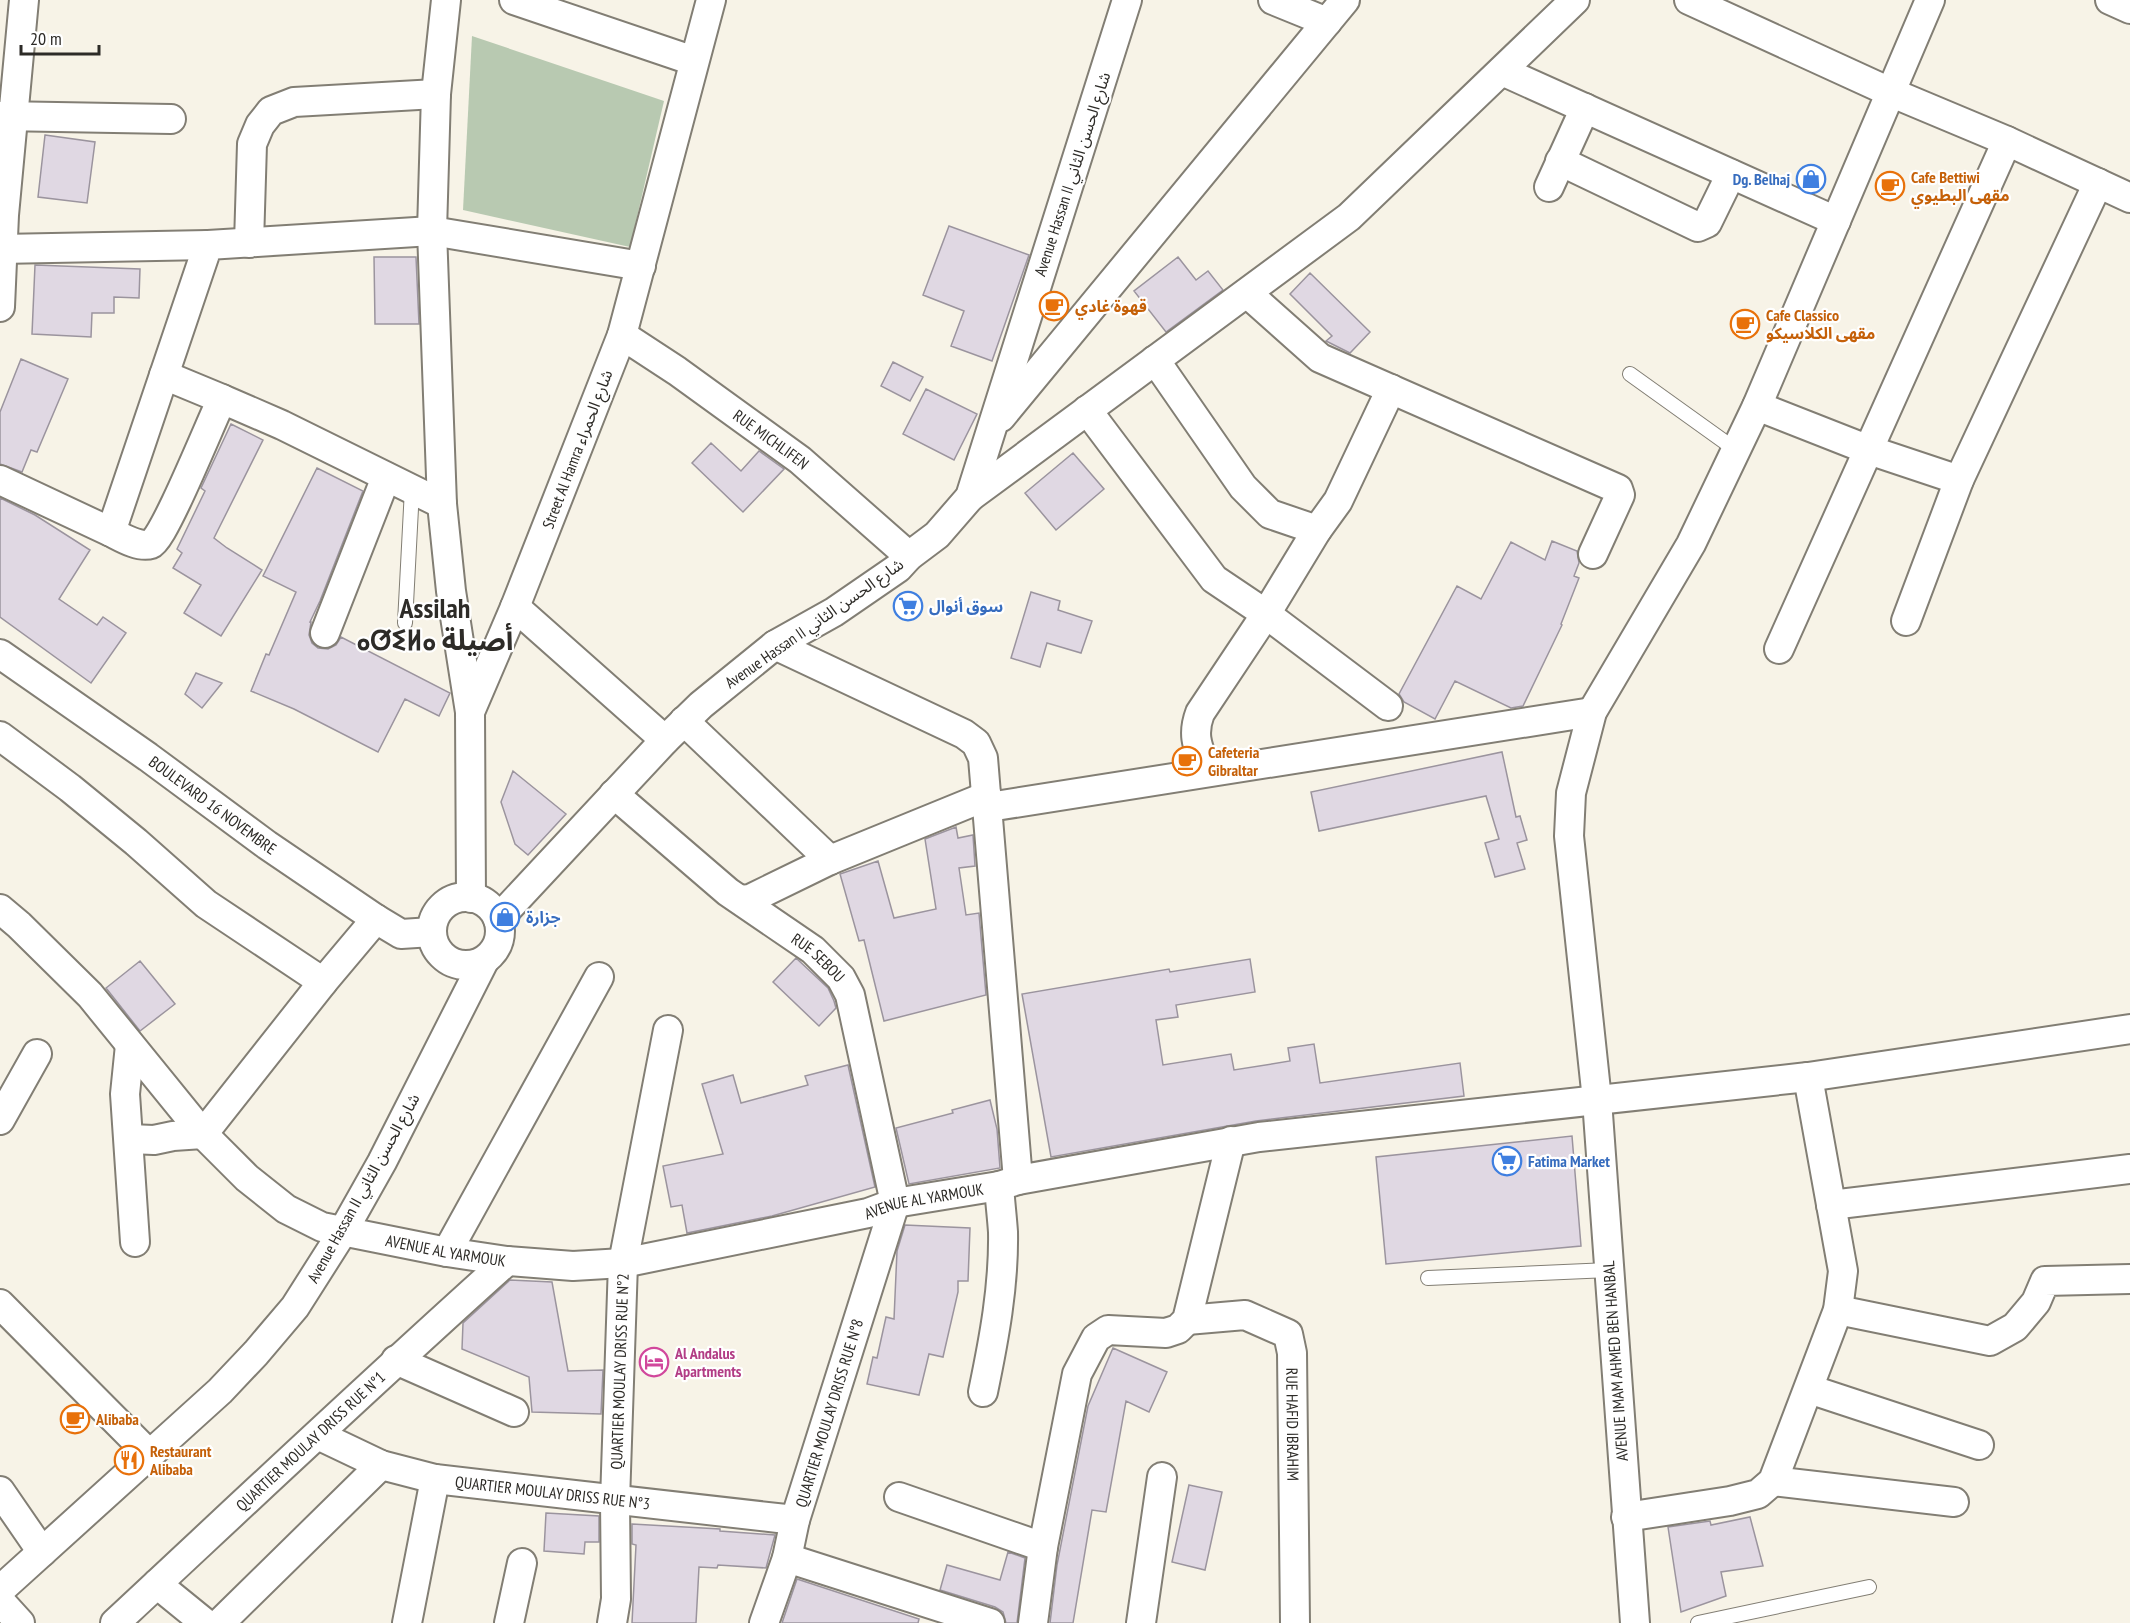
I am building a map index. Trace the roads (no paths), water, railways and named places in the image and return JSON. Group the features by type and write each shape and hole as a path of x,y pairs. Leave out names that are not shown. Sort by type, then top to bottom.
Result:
{"street":[{"path":"0,307 7,116 24,0"},
{"path":"446,0 436,94 432,231 442,504 451,591 470,712"},
{"path":"514,0 694,61"},
{"name":"Street Al Hamra شارع الحمراء","path":"471,898 470,712 515,607 622,334 711,0"},
{"name":"Avenue Hassan II شارع الحسن الثاني","path":"498,919 675,731 720,688 775,645 834,612 898,568 909,556 937,535 969,496 1127,0"},
{"path":"1273,0 1327,22"},
{"path":"991,429 1345,0"},
{"path":"969,496 1349,217 1575,0"},
{"path":"1689,0 2130,198"},
{"name":"AVENUE IMAM AHMED BEN HANBAL","path":"1635,1623 1597,1100 1569,836 1571,793 1592,712 1691,544 1757,406 1930,0"},
{"path":"2110,0 2130,9"},
{"path":"1502,71 1836,221"},
{"path":"249,243 252,144 260,125 271,111 294,102 436,94"},
{"path":"1549,187 1585,108"},
{"path":"7,116 171,119"},
{"path":"1779,649 2007,141"},
{"path":"1560,161 1698,227 1707,223 1731,174"},
{"path":"1906,621 1959,480 2098,183"},
{"path":"1,249 208,245 432,231 641,266"},
{"path":"111,532 208,245"},
{"path":"1247,292 1320,358 1618,489 1620,495 1593,554"},
{"name":"RUE MICHLIFEN","path":"622,334 800,460 909,556"},
{"path":"1155,360 1243,487 1270,514 1317,530"},
{"path":"164,375 282,425 442,504"},
{"path":"1207,772 1195,740 1195,725 1200,713 1338,501 1391,389"},
{"path":"0,480 111,532 140,544 150,544 156,541 170,515 222,399"},
{"path":"1757,406 1869,450 1959,480"},
{"path":"1087,410 1214,579 1266,614 1388,706"},
{"path":"325,633 386,477"},
{"path":"515,607 675,731 830,860"},
{"path":"775,645 964,734 976,743 983,758 988,802 1009,1183 997,1322 983,1392"},
{"name":"BOULEVARD 16 NOVEMBRE","path":"0,654 376,920 401,934 432,932"},
{"path":"741,900 750,899 830,860 988,802 1207,772 1592,712"},
{"path":"0,736 112,822 206,904 323,982"},
{"name":"RUE SEBOU","path":"614,795 728,892 813,950 841,978 850,995 895,1203"},
{"path":"460,898 471,898 492,909 498,919 499,942 493,953 484,961 473,965 461,965 441,954 435,944 432,932 437,915 448,902 460,898"},
{"name":"AVENUE AL YARMOUK","path":"0,909 90,995 203,1134 247,1178 286,1209 322,1227 342,1233 507,1261 573,1266 623,1263 868,1213 895,1203 1270,1135 1808,1077 2130,1029"},
{"path":"129,1139 154,1140 203,1134 323,982 376,920"},
{"name":"Avenue Hassan II شارع الحسن الثاني","path":"0,1590 220,1391 295,1307 342,1233 387,1152 484,961"},
{"path":"447,1252 599,977"},
{"name":"QUARTIER MOULAY DRISS RUE N°2","path":"612,1623 616,1599 615,1501 623,1263 668,1030"},
{"path":"130,1045 125,1094 135,1242"},
{"path":"0,1120 37,1054"},
{"path":"1626,1517 1730,1501 1758,1494 1773,1481 1838,1310 1843,1271 1808,1077"},
{"path":"1033,1623 1043,1547 1077,1374 1096,1338 1108,1330 1166,1333 1179,1329 1186,1320 1231,1142"},
{"path":"1831,1205 2130,1169"},
{"name":"QUARTIER MOULAY DRISS RUE N°8","path":"764,1623 787,1558 795,1520 895,1203"},
{"name":"QUARTIER MOULAY DRISS RUE N°1","path":"115,1623 318,1436 396,1360 507,1261"},
{"path":"1838,1310 1990,1341 2015,1327 2036,1302 2045,1281 2130,1279"},
{"path":"0,1304 149,1454"},
{"name":"RUE HAFID IBRAHIM","path":"1186,1320 1245,1315 1288,1334 1292,1353 1295,1623"},
{"path":"396,1360 514,1412"},
{"path":"1809,1389 1979,1445"},
{"name":"QUARTIER MOULAY DRISS RUE N°3","path":"318,1436 381,1465 435,1479 795,1520"},
{"path":"220,1623 381,1465"},
{"path":"1142,1623 1162,1477"},
{"path":"406,1623 435,1479"},
{"path":"1773,1481 1954,1502"},
{"path":"0,1491 42,1552"},
{"path":"899,1497 1043,1547"},
{"path":"787,1558 990,1623"},
{"path":"509,1623 522,1563"},
{"path":"157,1584 205,1623"},
{"path":"0,1601 20,1623"}],"lane":[{"path":"1630,374 1736,450"},
{"path":"405,623 412,489"},
{"path":"1428,1278 1609,1270"},
{"path":"1698,1623 1869,1587"}],"place":[{"name":"Dg. Belhaj","path":"1811,179"},
{"name":"Cafe Bettiwi مقهى البطيوي","path":"1890,186"},
{"name":"قهوة غادي","path":"1054,306"},
{"name":"Cafe Classico مقهى الكلاسيكو","path":"1745,324"},
{"name":"سوق أنوال","path":"908,606"},
{"name":"Cafeteria Gibraltar","path":"1187,761"},
{"name":"جزارة","path":"505,917"},
{"name":"Fatima Market","path":"1507,1161"},
{"name":"Al Andalus Apartments","path":"654,1362"},
{"name":"Alibaba","path":"75,1419"},
{"name":"Restaurant Alibaba","path":"129,1460"}],"district":[{"name":"Assilah ⴰⵚⵉⵍⴰ أصيلة","path":"435,623"}]}
